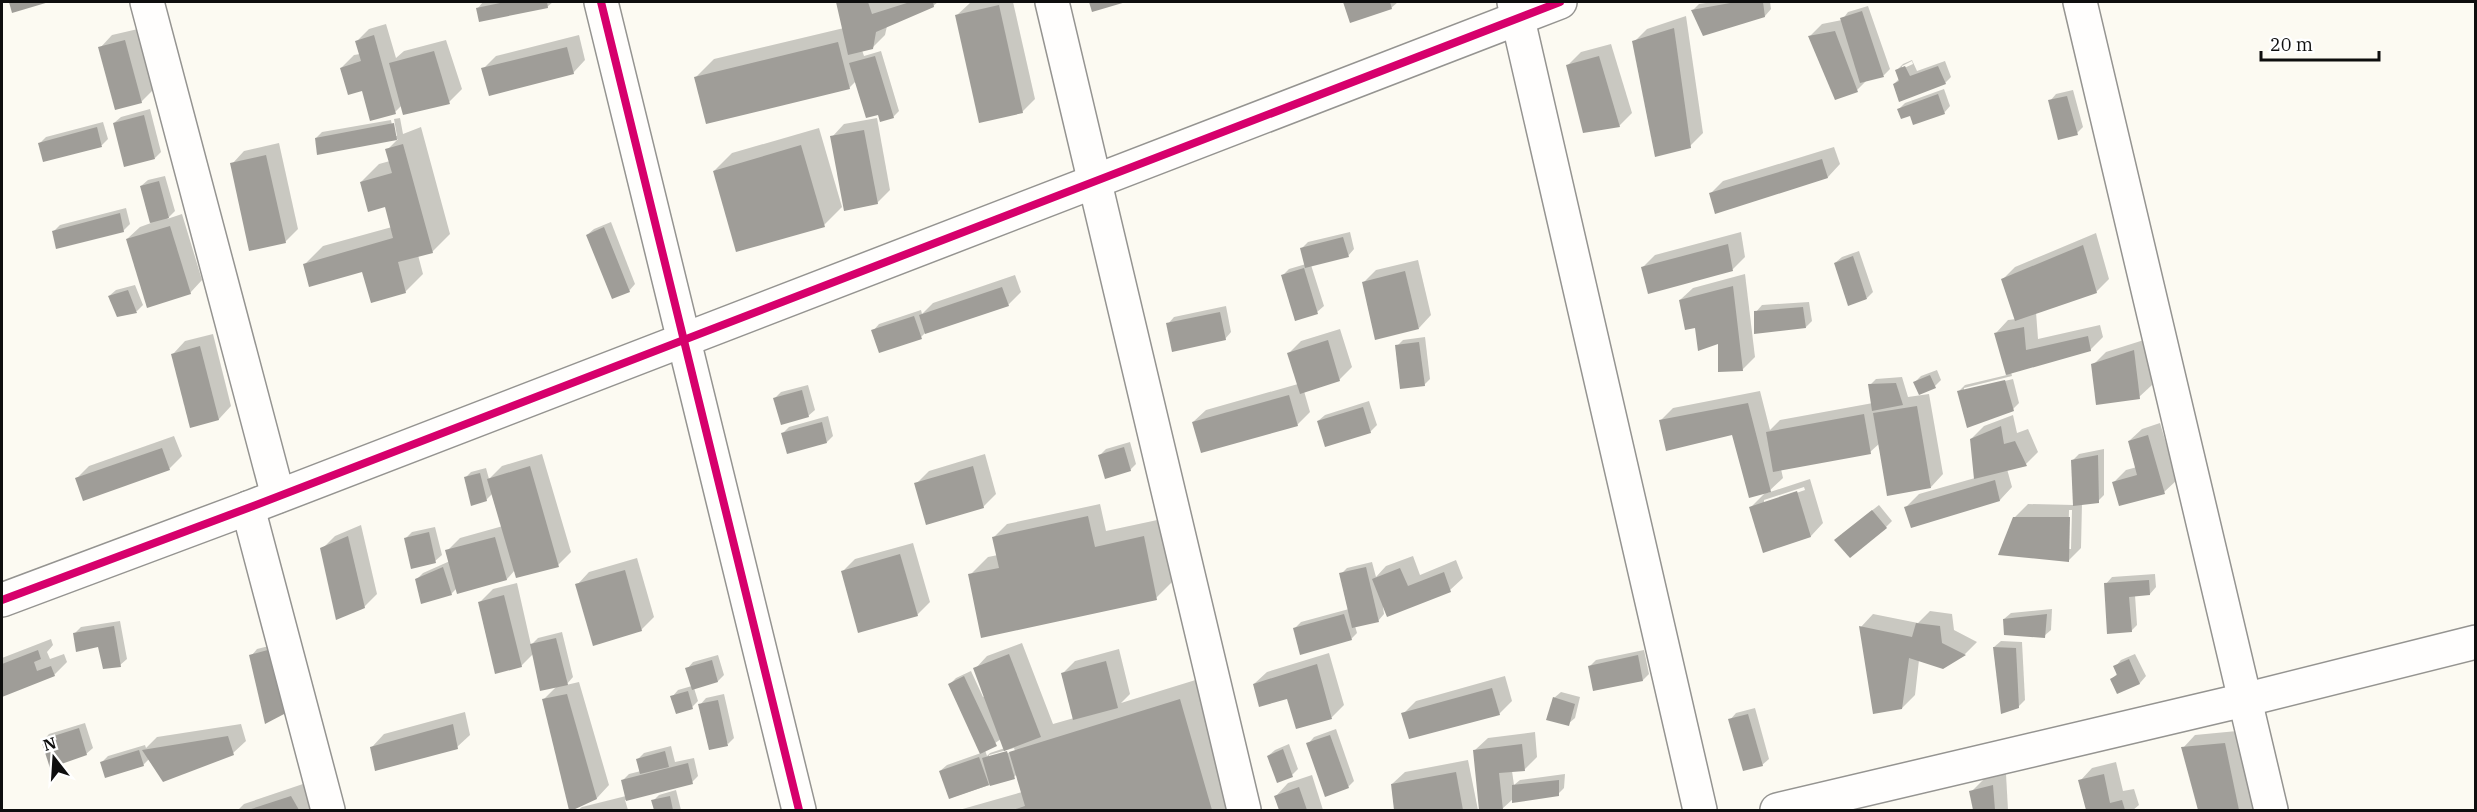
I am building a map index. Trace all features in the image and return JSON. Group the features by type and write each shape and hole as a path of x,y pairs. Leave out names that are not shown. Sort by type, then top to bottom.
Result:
{"street":[{"path":"147,2 263,502 328,810"},
{"path":"601,2 799,810"},
{"path":"1052,2 1244,810"},
{"path":"2,600 1095,183 1516,10 1560,2"},
{"path":"2080,2 2271,810"},
{"path":"1516,10 1700,810"},
{"path":"1777,810 2244,700 2475,642"}],"building":[{"path":"9,2 49,2 12,13"},
{"path":"505,2 547,2 548,8 479,22 476,8"},
{"path":"836,2 868,2 872,14 910,2 933,2 934,7 876,32 873,49 848,55"},
{"path":"1089,2 1126,2 1092,12"},
{"path":"1343,2 1390,2 1392,9 1350,23"},
{"path":"1736,2 1763,2 1765,17 1703,36 1691,10"},
{"path":"999,5 1023,113 979,123 955,15"},
{"path":"1862,11 1884,77 1860,83 1840,18"},
{"path":"1674,28 1691,148 1655,157 1632,41"},
{"path":"1835,31 1858,92 1835,100 1808,36"},
{"path":"374,35 396,114 370,121 362,91 348,95 340,68 361,61 355,41"},
{"path":"125,40 142,103 115,110 98,47"},
{"path":"838,42 850,89 706,124 694,77"},
{"path":"567,47 574,74 489,96 481,68"},
{"path":"434,51 450,104 403,115 389,63"},
{"path":"875,56 894,118 880,122 878,115 866,118 849,63"},
{"path":"1599,56 1620,127 1583,133 1566,65"},
{"path":"1905,66 1910,76 1938,66 1946,84 1899,102 1893,84 1899,81 1895,70"},
{"path":"1938,94 1945,114 1913,125 1910,116 1901,119 1897,109"},
{"path":"2067,96 2078,135 2058,140 2048,100"},
{"path":"144,115 155,159 124,167 113,123"},
{"path":"394,123 397,140 317,155 315,138"},
{"path":"97,127 102,147 43,162 38,143"},
{"path":"864,130 878,204 844,211 830,136"},
{"path":"403,144 433,253 398,262 406,293 371,303 362,272 309,287 303,264 393,238 385,207 368,212 360,182 392,173 385,149"},
{"path":"801,145 825,227 736,252 713,171"},
{"path":"266,155 286,243 249,251 230,163"},
{"path":"1822,159 1828,178 1715,214 1709,193"},
{"path":"159,181 169,218 150,223 140,186"},
{"path":"120,213 124,232 56,249 52,231"},
{"path":"170,226 191,294 147,308 126,239"},
{"path":"604,227 630,292 612,299 586,235"},
{"path":"1343,237 1349,257 1305,268 1300,248"},
{"path":"1728,244 1733,271 1648,294 1641,267"},
{"path":"2083,245 2097,293 2015,321 2001,279"},
{"path":"1853,256 1867,299 1848,306 1834,263"},
{"path":"1304,268 1318,314 1295,321 1281,275"},
{"path":"1405,271 1419,329 1375,340 1362,282"},
{"path":"1733,286 1743,371 1718,372 1718,344 1698,351 1695,328 1685,330 1679,300"},
{"path":"1002,287 1009,306 925,334 919,315"},
{"path":"128,290 137,313 117,317 108,296"},
{"path":"1803,307 1806,328 1754,334 1754,311"},
{"path":"1220,312 1226,340 1172,352 1166,323"},
{"path":"914,316 922,339 879,353 871,330"},
{"path":"2024,327 2026,350 2088,336 2091,351 2006,375 1994,333"},
{"path":"1328,340 1340,381 1300,394 1287,353"},
{"path":"1419,342 1425,386 1400,389 1395,345"},
{"path":"200,346 219,420 190,428 171,354"},
{"path":"2134,350 2140,399 2096,405 2091,364"},
{"path":"1930,375 1936,388 1919,395 1913,382"},
{"path":"2005,380 2014,411 1967,428 1957,391"},
{"path":"1896,383 1903,405 1872,411 1868,384"},
{"path":"802,390 809,417 781,425 773,398"},
{"path":"1289,395 1298,426 1201,453 1192,422"},
{"path":"1748,403 1771,492 1749,498 1732,435 1666,451 1659,420"},
{"path":"1917,406 1931,488 1887,496 1873,413"},
{"path":"1363,407 1371,433 1325,447 1317,421"},
{"path":"1864,414 1871,454 1773,472 1766,432"},
{"path":"822,422 827,443 787,454 781,433"},
{"path":"2001,426 2004,444 2015,441 2027,466 1974,479 1970,439"},
{"path":"2148,435 2165,494 2119,506 2112,482 2137,475 2128,441"},
{"path":"1124,447 1131,471 1105,479 1098,455"},
{"path":"162,448 170,470 83,501 75,478"},
{"path":"2098,455 2099,503 2073,506 2071,460"},
{"path":"530,466 559,567 516,578 487,479"},
{"path":"973,466 984,508 926,525 914,483"},
{"path":"480,473 487,501 471,506 464,477"},
{"path":"1995,480 2000,501 1911,528 1904,507"},
{"path":"1797,491 1811,537 1763,553 1749,507"},
{"path":"1872,510 1887,528 1850,558 1834,540"},
{"path":"1088,516 1095,547 1144,536 1157,600 981,638 968,574 999,568 992,537"},
{"path":"2013,517 2070,517 2069,562 1998,555"},
{"path":"429,532 436,563 411,569 404,538"},
{"path":"348,536 365,608 336,620 320,548"},
{"path":"495,537 507,580 457,594 445,550"},
{"path":"900,554 918,616 858,633 841,571"},
{"path":"443,567 452,595 421,604 415,579"},
{"path":"1366,567 1379,622 1352,628 1339,573"},
{"path":"1400,568 1408,586 1444,572 1451,592 1387,617 1372,579"},
{"path":"625,570 642,631 593,646 575,584"},
{"path":"2149,580 2150,595 2129,597 2132,632 2107,634 2104,583"},
{"path":"504,595 522,667 495,674 478,602"},
{"path":"1344,614 1352,640 1300,655 1293,628"},
{"path":"2047,614 2045,638 2004,635 2003,619"},
{"path":"1916,623 1940,626 1942,643 1966,655 1943,669 1909,658 1902,709 1873,714 1859,626 1912,637"},
{"path":"114,626 121,667 103,669 98,647 76,652 73,633"},
{"path":"556,638 568,685 540,691 530,644"},
{"path":"1993,647 2016,648 2019,708 2001,714"},
{"path":"275,648 286,713 265,724 249,655"},
{"path":"38,650 41,659 34,662 37,671 51,666 55,676 2,697 2,664"},
{"path":"1009,654 1041,737 1004,751 973,668"},
{"path":"1638,655 1643,681 1593,691 1588,666"},
{"path":"2129,659 2140,684 2117,694 2110,679 2117,675 2113,666"},
{"path":"712,660 718,682 692,690 685,668"},
{"path":"1106,661 1118,708 1073,720 1061,673"},
{"path":"1317,664 1332,719 1296,729 1287,699 1259,707 1253,684"},
{"path":"964,676 997,746 980,754 948,684"},
{"path":"1492,688 1500,715 1409,739 1401,713"},
{"path":"688,691 693,709 676,714 670,696"},
{"path":"567,694 597,799 573,810 569,810 542,699"},
{"path":"1553,697 1575,704 1569,726 1546,720"},
{"path":"1180,699 1212,810 1013,810 1025,806 1009,752"},
{"path":"718,700 728,746 709,750 698,704"},
{"path":"1748,714 1763,766 1743,771 1728,719"},
{"path":"453,724 458,749 375,771 370,747"},
{"path":"79,728 87,755 50,768 41,740"},
{"path":"1330,735 1349,788 1325,797 1306,743"},
{"path":"228,736 234,755 163,782 142,750"},
{"path":"2225,743 2239,810 2198,810 2181,747"},
{"path":"1522,744 1525,771 1499,773 1503,810 1479,810 1473,750"},
{"path":"1283,749 1293,777 1277,783 1267,756"},
{"path":"139,750 144,766 105,778 100,762"},
{"path":"665,751 669,767 640,774 636,759"},
{"path":"1007,751 1015,779 990,786 982,758"},
{"path":"979,757 989,785 949,799 939,771"},
{"path":"688,763 693,784 626,801 621,780"},
{"path":"1456,772 1463,810 1394,810 1391,784"},
{"path":"2104,774 2110,803 2122,800 2125,810 2086,810 2078,780"},
{"path":"1559,780 1559,796 1512,803 1512,785"},
{"path":"1993,785 1995,810 1973,810 1969,791"},
{"path":"1299,787 1307,810 1279,810 1274,796"},
{"path":"291,796 299,810 248,810"},
{"path":"670,796 673,810 654,810 651,800"}],"cycle path":[{"path":"601,2 799,810"},
{"path":"2,600 248,508 1560,2"}]}
